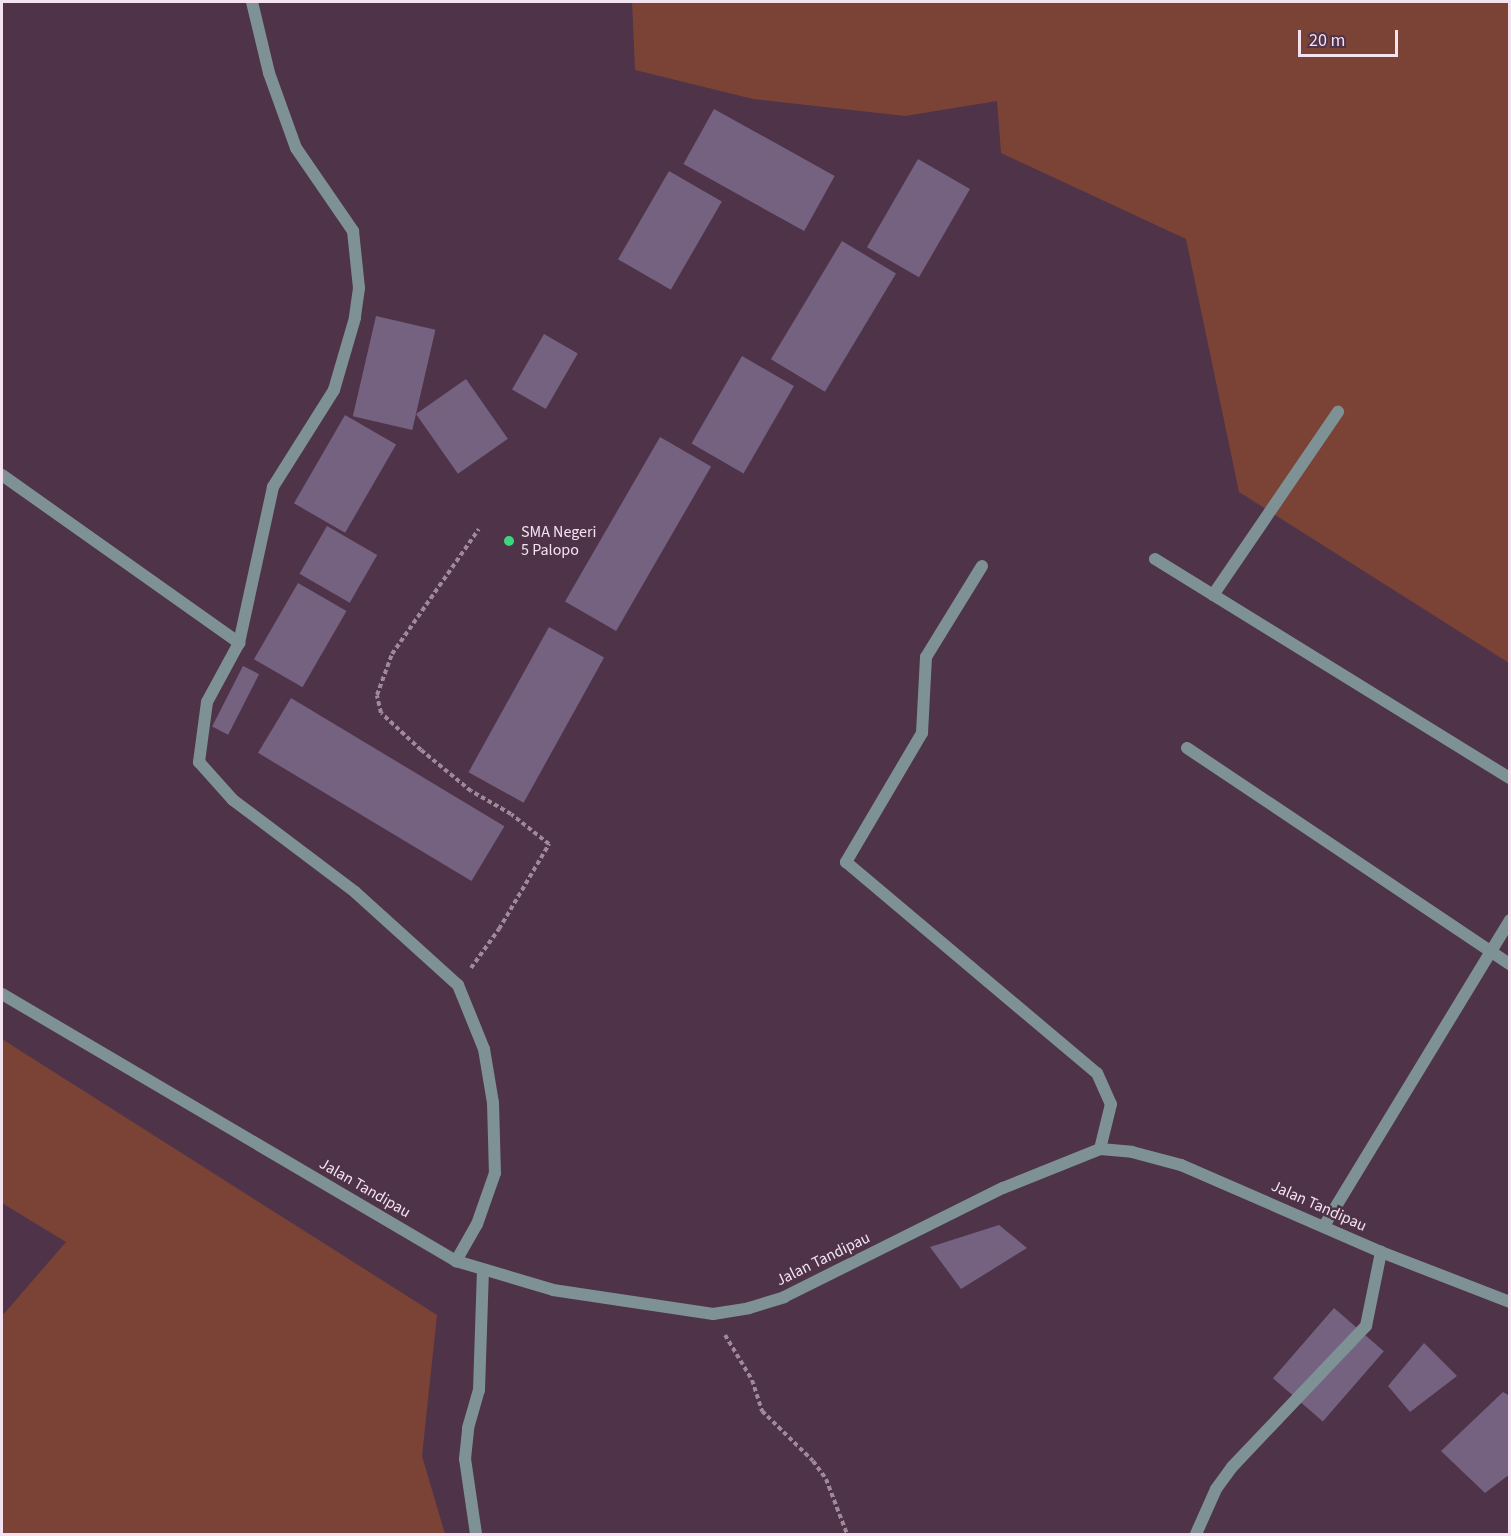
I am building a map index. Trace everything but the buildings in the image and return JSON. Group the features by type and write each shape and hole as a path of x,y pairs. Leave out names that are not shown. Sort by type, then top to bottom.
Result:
{"street":[{"path":"252,2 269,73 296,148 353,231 359,288 356,318 334,390 273,487 239,643 207,702 199,762 233,800 354,892 458,986 484,1049 493,1103 495,1173 477,1224 456,1261"},
{"path":"1213,595 1338,412"},
{"path":"2,475 239,643"},
{"path":"1155,559 1509,778"},
{"path":"982,566 926,657 922,733 846,862 1097,1073 1111,1104 1100,1149"},
{"path":"1187,748 1509,964"},
{"path":"1324,1226 1489,949 1509,920"},
{"name":"Jalan Tandipau","path":"2,994 456,1261 553,1290 713,1314 784,1297 984,1197 1100,1149 1132,1152 1180,1165 1381,1252 1509,1302"},
{"path":"1196,1534 1216,1489 1232,1467 1366,1326 1381,1252"},
{"path":"476,1534 465,1459 468,1428 479,1390 483,1270"}],"path":[{"path":"458,986 499,929 549,844 511,814 471,791 422,750 381,712 377,695 392,654 479,529"},
{"path":"713,1314 752,1380 762,1411 813,1461 826,1479 847,1534"}],"shaded area":[{"path":"632,2 1509,2 1509,663 1239,492 1186,239 1001,153 997,101 905,116 753,99 635,70"},
{"path":"2,1039 437,1315 422,1456 445,1534 2,1534 2,1316 66,1242 2,1203"}],"place":[{"name":"SMA Negeri 5 Palopo","path":"509,541"}]}
